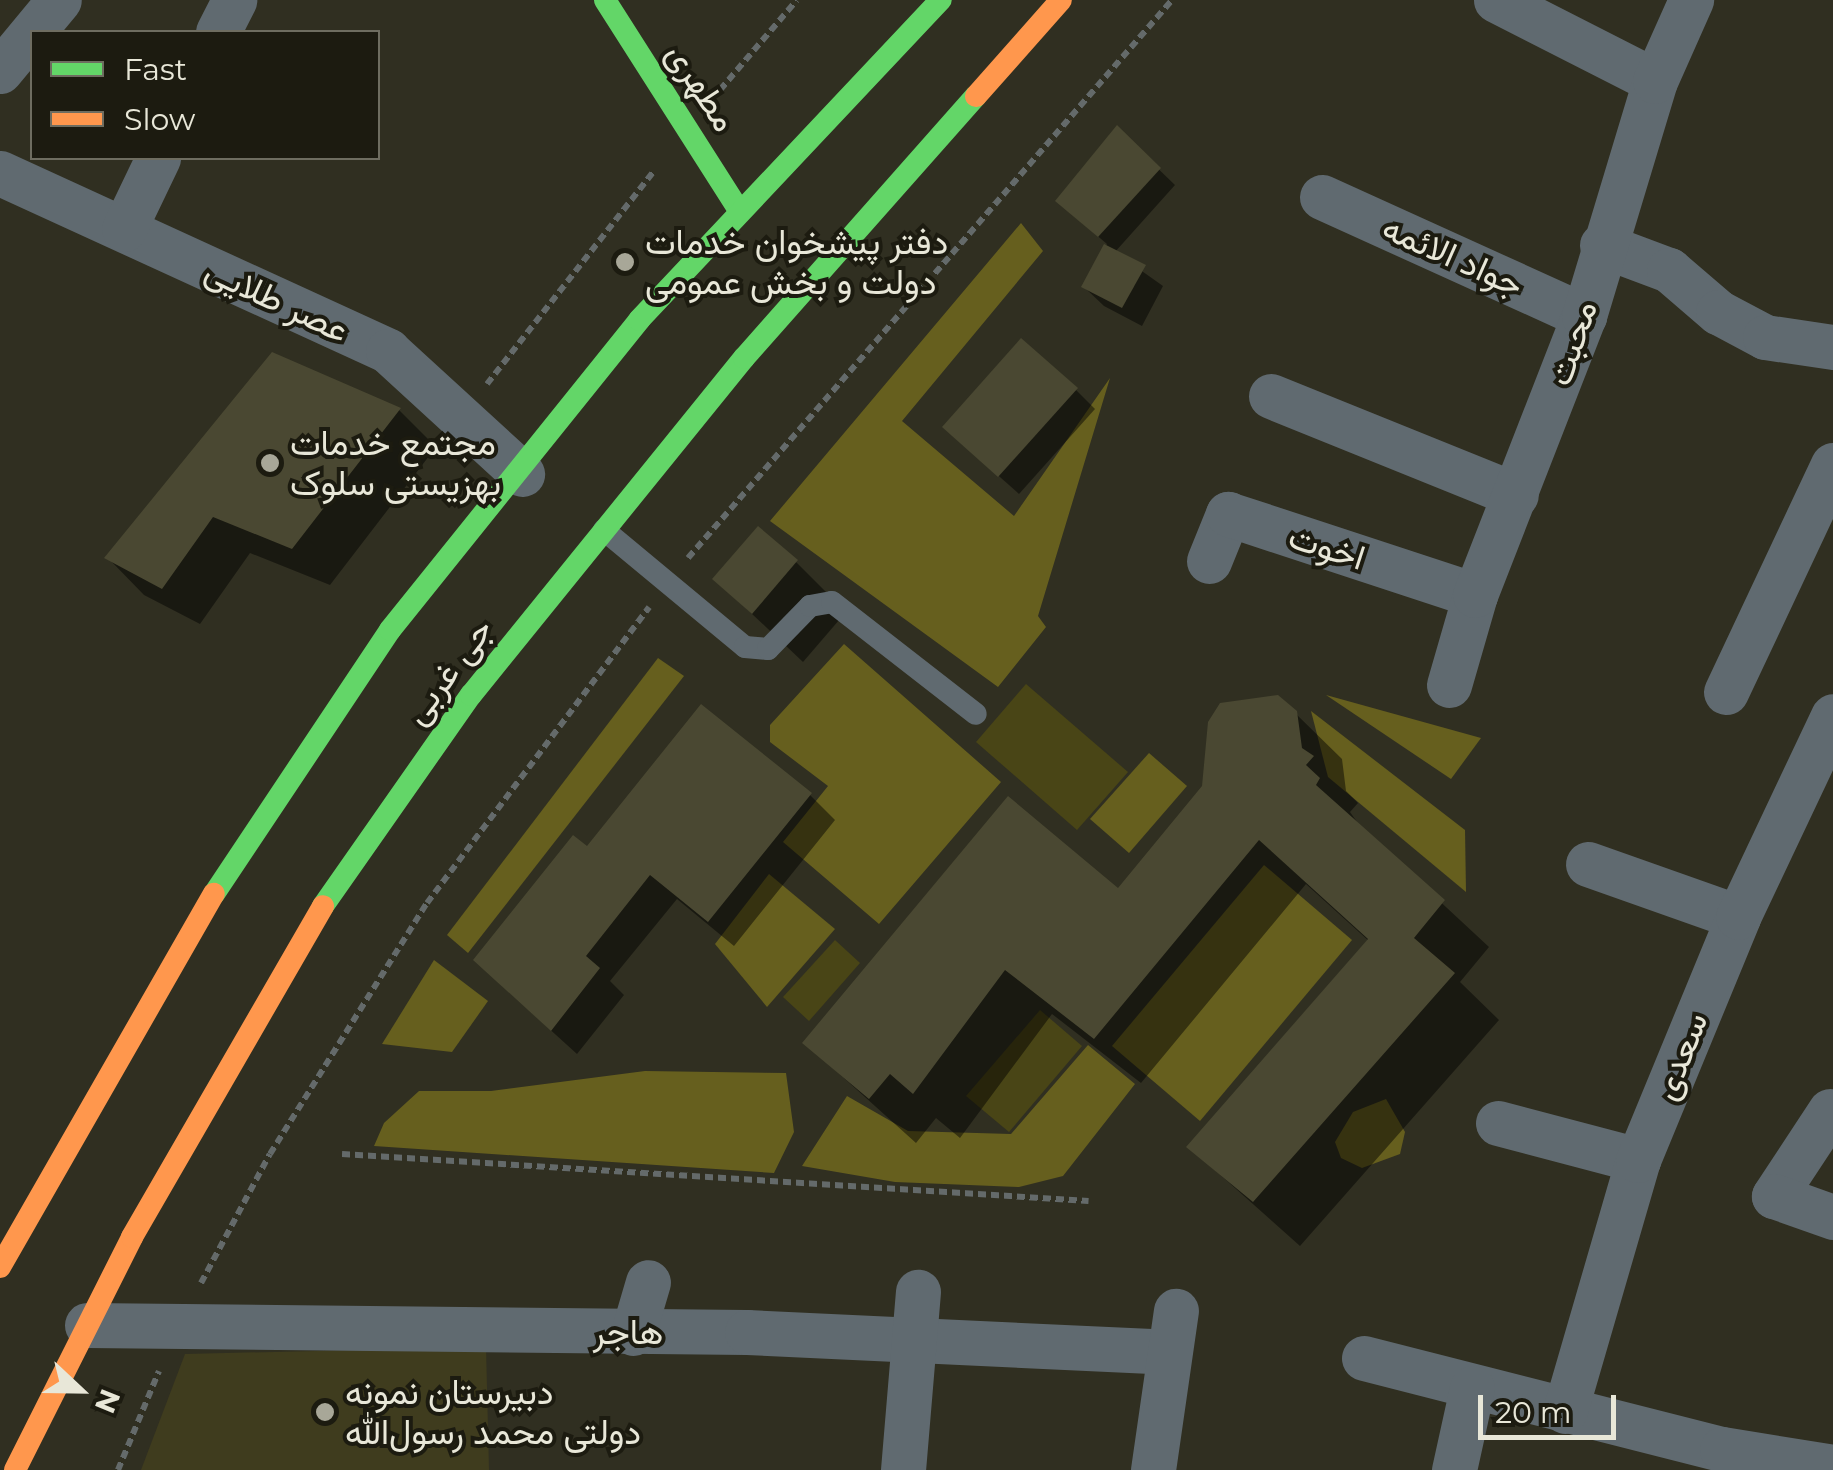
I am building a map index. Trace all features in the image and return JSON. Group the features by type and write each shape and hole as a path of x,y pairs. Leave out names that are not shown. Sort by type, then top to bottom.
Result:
{"main road":[{"name":"مطهری","path":"604,0 740,212"},
{"name":"جی غربی","path":"4,1257 221,882 390,630 639,320 940,0"},
{"name":"جی غربی","path":"15,1470 87,1325 305,932 471,695 744,358 1060,0"}],"street":[{"path":"33,30 60,0"},
{"path":"219,30 234,0"},
{"path":"1496,0 1656,81"},
{"name":"محبت","path":"1449,685 1475,595 1584,316 1602,245 1656,81 1692,0"},
{"path":"3,63 30,33"},
{"path":"124,229 157,160"},
{"name":"عصر طلایی","path":"0,173 388,350 520,472"},
{"name":"جواد الائمه","path":"1322,197 1584,316"},
{"path":"1602,245 1669,270 1718,312 1765,338 1833,347"},
{"path":"1271,396 1516,495"},
{"path":"1726,692 1833,464"},
{"name":"اخوت","path":"1208,561 1228,514 1475,595"},
{"name":"سعدی","path":"1566,1411 1638,1160 1738,917 1833,716"},
{"path":"1588,864 1738,917"},
{"path":"1830,1111 1774,1196 1833,1216"},
{"path":"1498,1123 1638,1160"},
{"path":"633,1333 648,1282"},
{"path":"903,1470 918,1292"},
{"name":"هاجر","path":"87,1325 747,1332 913,1345 1172,1332 1153,1470"},
{"path":"1364,1358 1722,1449 1833,1468"},
{"path":"1454,1470 1472,1388"}],"lane":[{"path":"604,530 745,646 768,649 810,606 832,602 976,714"}],"path":[{"path":"462,417 687,129 797,0"},
{"path":"118,1470 178,1326 270,1154 427,903 669,582 1172,0"},
{"path":"342,1154 1089,1201"}],"shaded area":[{"path":"1021,223 1043,251 902,421 1014,516 1110,378 1038,616 1046,627 998,687 770,521"},
{"path":"844,644 1001,782 879,924 783,842 828,786 770,742 770,725"},
{"path":"658,658 684,676 468,953 447,935"},
{"path":"1026,684 1128,772 1077,830 976,742"},
{"path":"1326,695 1481,738 1451,779"},
{"path":"1311,711 1465,830 1466,892 1328,777"},
{"path":"1149,753 1187,786 1129,853 1090,819"},
{"path":"1264,865 1352,940 1200,1121 1112,1046"},
{"path":"769,874 835,929 767,1007 715,944"},
{"path":"835,940 860,963 809,1021 783,997"},
{"path":"434,960 488,1001 452,1052 382,1044"},
{"path":"1040,1010 1082,1046 1009,1132 966,1096"},
{"path":"1088,1045 1135,1084 1063,1176 1019,1187 895,1182 802,1166 847,1096 908,1131 1011,1134"},
{"path":"645,1071 786,1073 794,1132 774,1173 374,1146 384,1123 419,1091 491,1091"},
{"path":"1386,1099 1405,1132 1400,1154 1362,1168 1341,1158 1335,1142 1353,1112"},
{"name":"دبیرستان نمونه دولتی محمد رسول‌الله","path":"486,1347 489,1470 141,1470 185,1354"}],"building":[{"path":"1117,125 1161,168 1098,237 1055,201"},
{"path":"1104,244 1146,265 1122,308 1081,287"},
{"path":"1021,338 1078,388 998,477 942,427"},
{"name":"مجتمع خدمات بهزیستی سلوک","path":"272,352 401,408 292,549 213,517 162,589 104,558"},
{"path":"758,526 798,560 752,614 712,579"},
{"path":"1278,695 1297,711 1302,748 1314,756 1306,765 1320,778 1316,785 1445,900 1414,938 1455,973 1253,1202 1186,1147 1368,939 1259,840 1094,1039 1005,970 913,1094 890,1074 869,1099 802,1043 1008,796 1118,888 1202,786 1208,722 1220,703"},
{"path":"701,704 812,793 708,922 650,875 586,956 600,968 551,1031 473,960 573,835 587,846"}],"traffic: fast":[{"path":"605,0 740,212"},
{"path":"214,894 390,630 639,320 941,0"},
{"path":"323,906 471,695 744,358 976,96"}],"traffic: slow":[{"path":"976,96 1061,0"},
{"path":"0,1267 214,894"},
{"path":"15,1470 132,1237 323,906"}],"place":[{"name":"دفتر پیشخوان خدمات دولت و بخش عمومی","path":"625,262"},
{"name":"مجتمع خدمات بهزیستی سلوک","path":"270,463"},
{"name":"دبیرستان نمونه دولتی محمد رسول‌الله","path":"325,1412"}]}
